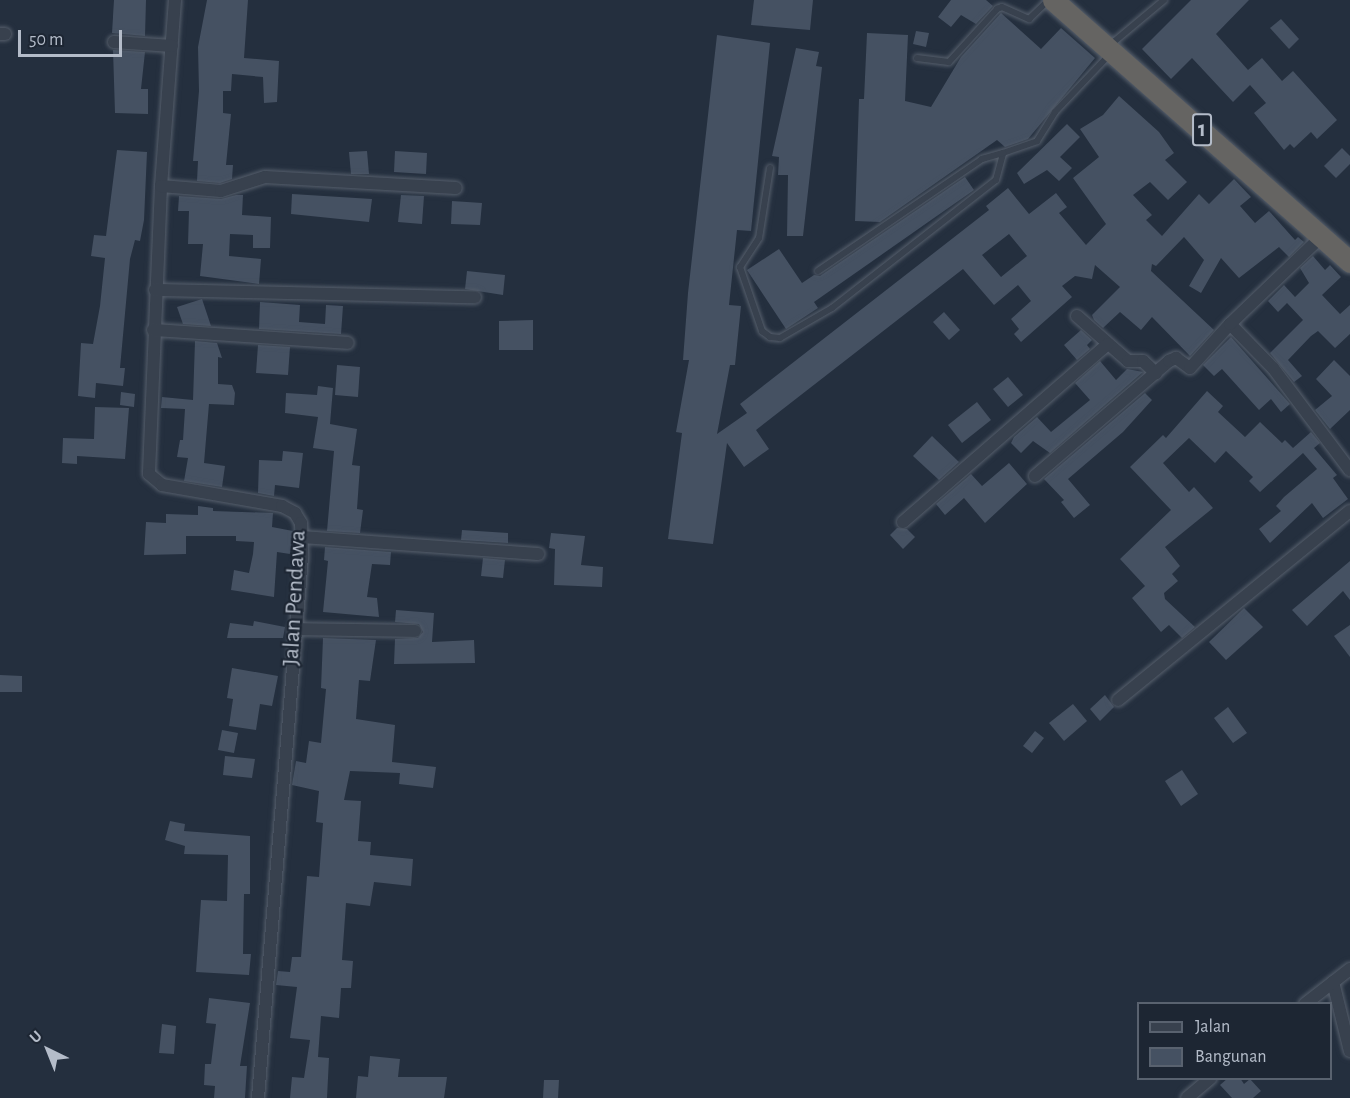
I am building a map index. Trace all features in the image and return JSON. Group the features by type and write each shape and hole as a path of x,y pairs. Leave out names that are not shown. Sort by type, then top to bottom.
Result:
{"highway":[{"name":"1","path":"1051,0 1110,49 1350,262"}],"street":[{"name":"Jalan Pendawa","path":"175,0 161,186 147,449 151,479 169,487 290,509 299,518 303,557 294,629 258,1098"},
{"path":"114,42 172,46"},
{"path":"161,186 222,191 265,177 456,188"},
{"path":"1035,476 1173,358 1190,368 1230,324 1321,237"},
{"path":"156,290 476,297"},
{"path":"1077,316 1128,362 1143,361 1156,373"},
{"path":"1230,324 1273,368 1350,470"},
{"path":"153,330 348,343"},
{"path":"903,522 1108,344"},
{"path":"1118,700 1350,511"},
{"path":"301,537 538,554"},
{"path":"294,629 415,631"},
{"path":"1308,1002 1350,969"},
{"path":"1334,982 1350,1051"},
{"path":"1187,1098 1209,1080"}],"lane":[{"path":"917,58 949,62 997,9 1002,7 1029,19 1051,0"},
{"path":"818,271 982,159 1037,141 1055,112 1110,49 1164,0"},
{"path":"770,168 759,238 740,267 762,331 771,338 780,338 809,324 841,302 996,180 1003,153"}],"building":[{"path":"114,0 146,0 145,36 112,33"},
{"path":"207,0 248,0 244,58 279,61 277,102 264,103 263,77 232,74 231,91 223,91 223,113 231,114 226,165 233,165 232,179 220,183 197,181 198,161 193,161 199,91 198,47"},
{"path":"754,0 813,0 810,30 751,25"},
{"path":"951,0 986,0 993,6 976,24 961,15 951,27 938,17"},
{"path":"1191,0 1249,0 1216,34 1248,70 1262,58 1282,81 1293,71 1337,120 1317,139 1311,132 1294,148 1290,144 1284,150 1254,113 1266,103 1250,85 1233,102 1192,58 1171,79 1142,49"},
{"path":"1001,13 1041,49 1061,28 1095,58 1028,139 1005,147 997,140 880,222 855,221 859,99 864,99 867,33 908,35 905,101 931,107 961,57"},
{"path":"1281,19 1299,39 1289,49 1270,28"},
{"path":"916,31 929,33 926,47 913,44"},
{"path":"717,35 770,43 751,231 737,230 729,305 741,306 735,365 730,365 717,434 747,413 740,404 989,210 986,206 1008,188 1029,214 1056,193 1067,207 1059,213 1086,245 1106,224 1073,178 1099,157 1080,129 1103,115 1119,96 1159,132 1174,153 1165,160 1187,182 1168,200 1150,182 1133,195 1152,215 1146,220 1162,236 1199,194 1209,204 1234,179 1251,197 1240,206 1255,223 1269,211 1295,240 1298,237 1304,242 1289,257 1279,247 1239,278 1221,258 1201,293 1189,286 1204,260 1184,237 1156,266 1152,264 1151,271 1214,330 1190,356 1152,317 1141,330 1120,312 1103,328 1094,320 1092,315 1120,287 1095,265 1092,279 1075,276 1062,286 1072,297 1021,342 1014,334 1019,329 1011,319 1031,301 1018,285 994,305 963,269 756,430 769,449 744,467 727,443 713,544 668,539 682,433 676,432 689,360 683,360 688,293","holes":["1009,234 1027,256 1001,277 982,255"]},
{"path":"796,48 819,52 816,66 822,67 803,236 787,236 788,175 778,175 779,157 772,156"},
{"path":"113,50 145,52 141,89 148,89 148,114 115,113"},
{"path":"1067,124 1080,137 1060,157 1072,168 1059,181 1047,170 1024,184 1017,173"},
{"path":"1342,148 1350,156 1350,164 1336,178 1324,166"},
{"path":"117,150 147,152 144,220 140,241 135,240 130,259 120,368 125,368 123,386 96,383 95,398 78,396 81,343 93,344 105,258 91,256 94,235 106,236"},
{"path":"367,151 369,174 351,174 349,152"},
{"path":"395,151 427,153 426,174 394,172"},
{"path":"965,177 974,190 814,302 818,308 786,329 747,270 779,249 802,283 814,275 820,276"},
{"path":"292,194 372,199 369,222 291,214"},
{"path":"243,195 242,215 271,217 270,248 253,248 253,235 230,234 229,256 261,259 259,284 200,276 203,244 188,244 189,211 178,211 179,196 221,199"},
{"path":"401,195 424,196 422,224 398,222"},
{"path":"452,201 482,203 480,225 451,224"},
{"path":"1313,256 1325,270 1330,265 1341,277 1322,295 1340,314 1350,305 1350,334 1335,348 1318,331 1311,336 1288,360 1302,376 1294,382 1270,353 1303,320 1287,303 1278,312 1268,301 1284,285 1295,297 1309,283 1300,268"},
{"path":"467,271 505,275 503,295 465,289"},
{"path":"202,299 211,326 183,324 177,307"},
{"path":"260,302 300,305 299,322 325,324 326,305 343,306 341,334 259,329"},
{"path":"944,312 960,330 949,340 933,322"},
{"path":"533,320 533,350 499,350 499,321"},
{"path":"1081,330 1092,340 1087,345 1090,349 1077,360 1064,345"},
{"path":"1231,337 1290,404 1281,412 1271,399 1259,410 1222,369 1214,376 1203,365"},
{"path":"195,341 217,343 222,358 218,357 218,384 232,385 235,393 234,405 209,404 204,463 225,466 222,487 184,481 188,458 177,457 180,440 183,440 185,409 161,408 162,397 193,400"},
{"path":"258,345 290,347 288,375 256,373"},
{"path":"1334,360 1350,376 1350,410 1330,429 1315,410 1332,396 1316,379"},
{"path":"1100,361 1116,380 1127,369 1143,372 1050,453 1033,441 1021,453 1011,443 1014,437 1037,417 1051,432 1090,400 1075,383"},
{"path":"337,365 360,367 358,397 335,395"},
{"path":"1008,377 1023,395 1008,407 993,389"},
{"path":"318,386 333,388 330,424 357,429 352,465 360,466 357,509 363,510 360,533 327,531 334,451 313,448 318,417 285,413 286,393 317,395"},
{"path":"1207,391 1223,406 1218,412 1245,437 1260,422 1282,443 1285,440 1293,448 1311,432 1320,443 1314,448 1337,475 1333,478 1348,499 1323,518 1312,503 1270,543 1259,529 1281,511 1276,506 1284,497 1317,469 1303,453 1260,492 1249,481 1253,477 1226,451 1215,463 1189,438 1163,463 1189,492 1194,487 1213,508 1165,547 1180,566 1172,574 1178,581 1164,593 1165,599 1195,627 1182,638 1169,625 1161,632 1132,598 1145,586 1120,559 1171,510 1130,467 1163,435 1166,438"},
{"path":"121,392 135,394 134,407 120,405"},
{"path":"1145,393 1152,400 1123,432 1068,479 1090,505 1074,518 1061,502 1064,500 1044,479"},
{"path":"977,402 991,420 962,443 948,425"},
{"path":"95,407 129,408 125,459 77,456 77,464 62,463 63,438 94,439"},
{"path":"932,436 959,462 939,480 913,456"},
{"path":"283,451 303,453 299,488 275,485 274,496 258,493 259,460 282,461"},
{"path":"1009,463 1027,484 985,523 964,498 945,515 936,504 971,474 982,486"},
{"path":"198,506 213,508 213,511 273,513 272,527 293,531 290,554 277,552 274,597 231,590 234,570 249,573 253,554 254,542 236,541 236,536 186,536 186,554 144,555 146,522 166,523 166,514 198,515"},
{"path":"897,528 907,529 915,537 903,549 890,535"},
{"path":"462,530 508,533 508,543 461,540"},
{"path":"551,533 585,536 581,565 603,567 602,587 554,585 555,549 549,548"},
{"path":"325,547 391,552 390,565 372,564 367,597 377,598 379,617 323,612 328,561 324,560"},
{"path":"483,558 505,560 503,578 481,576"},
{"path":"1350,561 1350,600 1343,591 1307,626 1292,610"},
{"path":"1244,608 1263,627 1226,660 1209,642"},
{"path":"396,610 434,613 432,642 474,640 475,663 394,664 395,639 418,638 423,632 419,624 395,622"},
{"path":"254,621 285,627 283,638 227,638 230,623 253,626"},
{"path":"1350,625 1350,657 1334,636"},
{"path":"323,638 376,640 370,681 359,680 356,719 395,725 392,762 436,767 433,788 399,784 400,773 350,771 344,800 361,801 358,841 371,842 370,855 413,859 411,886 374,882 370,906 346,903 342,960 353,961 351,988 341,988 339,1018 321,1016 318,1057 329,1058 327,1098 290,1098 292,1077 304,1078 310,1040 290,1038 297,987 276,985 278,971 290,972 292,957 301,957 307,876 319,877 323,823 316,822 319,791 292,785 296,761 306,763 309,741 321,743 326,689 321,688"},
{"path":"232,668 278,676 272,706 260,704 256,730 229,726 233,699 227,698"},
{"path":"0,675 22,676 22,692 0,692"},
{"path":"1105,695 1114,707 1100,721 1090,709"},
{"path":"1073,704 1087,721 1064,741 1049,723"},
{"path":"1228,707 1247,733 1233,743 1214,718"},
{"path":"222,730 238,733 234,753 218,750"},
{"path":"1035,731 1044,738 1032,753 1023,746"},
{"path":"225,756 255,759 252,778 223,775"},
{"path":"1182,770 1198,794 1181,806 1165,781"},
{"path":"170,821 185,824 184,831 250,836 250,894 244,894 243,954 251,954 249,975 196,972 201,900 227,901 228,855 184,854 185,846 165,840"},
{"path":"209,998 250,1003 240,1066 247,1066 245,1098 214,1098 215,1086 204,1085 205,1064 211,1064 216,1024 206,1023"},
{"path":"162,1024 176,1026 174,1054 159,1053"},
{"path":"370,1056 400,1059 398,1077 447,1077 444,1098 356,1098 358,1076 368,1077"},
{"path":"544,1080 559,1080 558,1098 543,1098"},
{"path":"1226,1080 1241,1080 1244,1084 1251,1080 1261,1091 1253,1098 1232,1098 1220,1085"}]}
